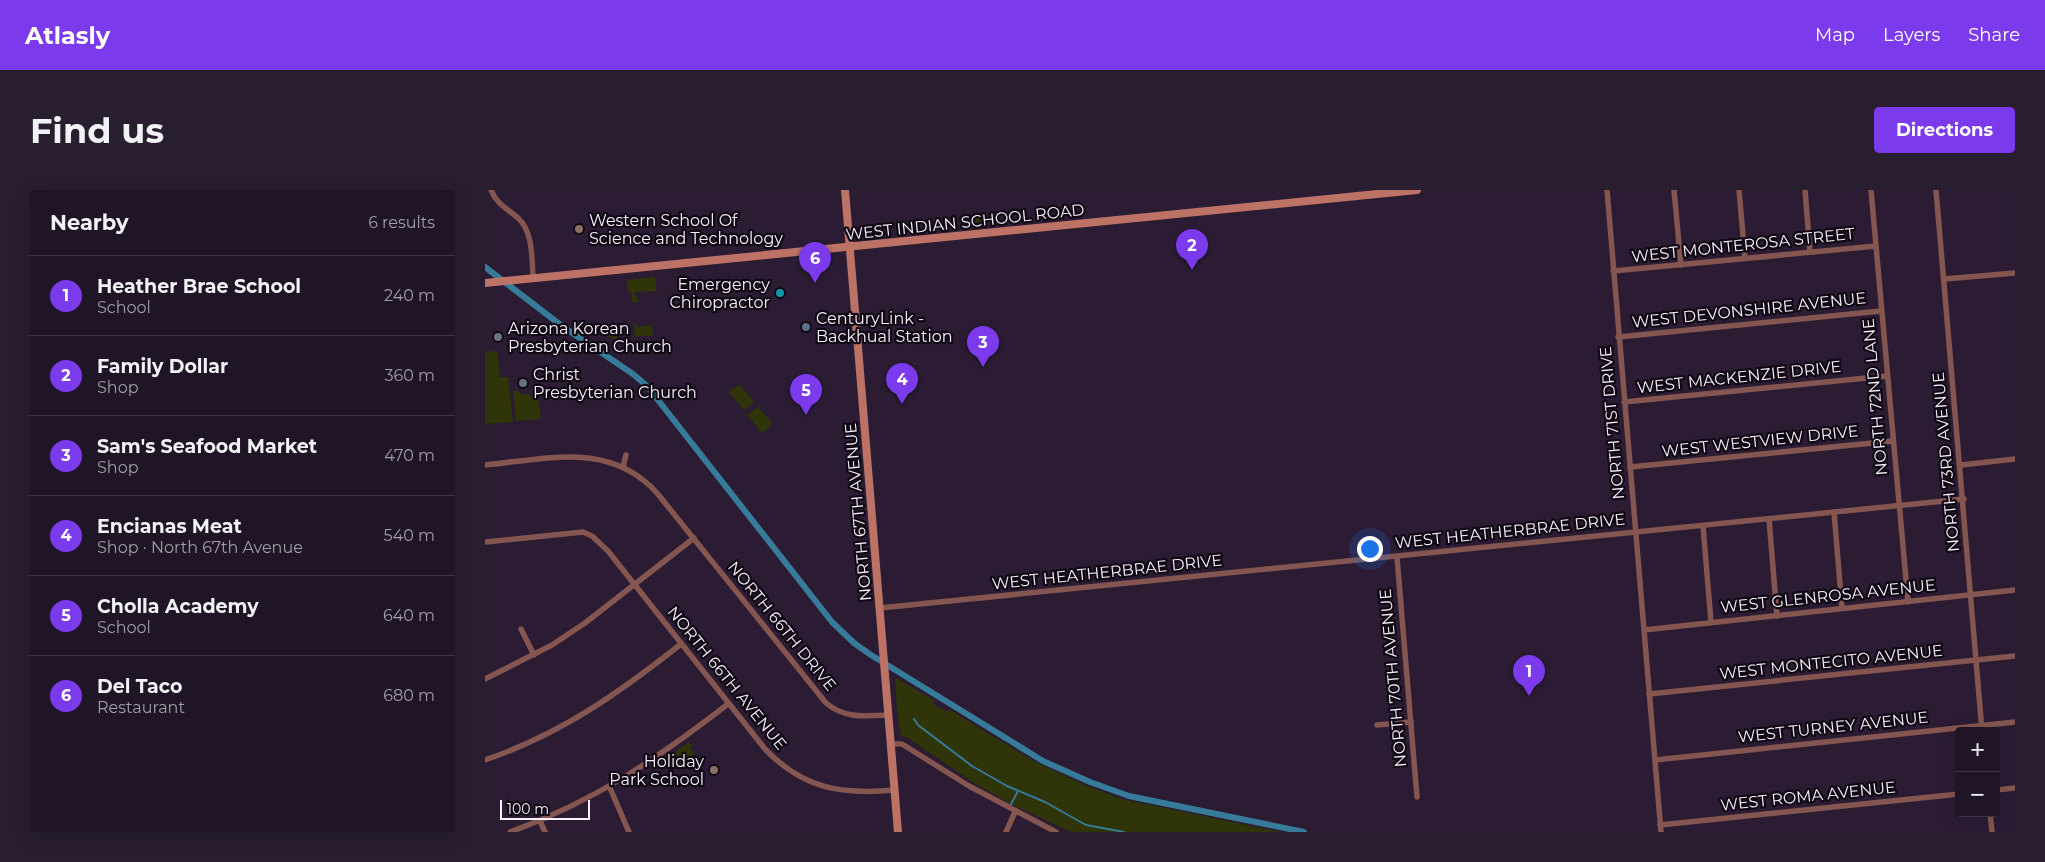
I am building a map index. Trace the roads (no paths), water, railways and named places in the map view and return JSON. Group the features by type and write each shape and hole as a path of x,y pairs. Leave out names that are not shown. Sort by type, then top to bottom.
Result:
{"main road":[{"name":"NORTH 67TH AVENUE","path":"845,190 899,832"},
{"name":"WEST INDIAN SCHOOL ROAD","path":"487,282 1417,190"}],"street":[{"path":"491,190 499,204 524,224 530,244 533,278"},
{"name":"NORTH 71ST DRIVE","path":"1607,190 1661,829"},
{"path":"1674,190 1681,264"},
{"path":"1739,190 1745,258"},
{"path":"1805,190 1810,252"},
{"name":"NORTH 72ND LANE","path":"1871,190 1908,602"},
{"name":"NORTH 73RD AVENUE","path":"1936,190 1964,499 1982,727"},
{"name":"WEST MONTEROSA STREET","path":"1613,271 1876,246"},
{"path":"1944,279 2015,273"},
{"name":"WEST DEVONSHIRE AVENUE","path":"1618,337 1881,311"},
{"name":"WEST MACKENZIE DRIVE","path":"1624,402 1887,376"},
{"name":"WEST WESTVIEW DRIVE","path":"1630,468 1893,442"},
{"path":"623,466 626,455"},
{"path":"485,465 577,456 623,466 645,480 694,538 585,623 534,655 485,679"},
{"path":"1961,465 2015,459"},
{"name":"WEST HEATHERBRAE DRIVE","path":"880,608 1964,499"},
{"path":"1834,512 1842,608"},
{"path":"1769,519 1777,616"},
{"path":"1703,526 1711,622"},
{"path":"485,542 583,532 598,540 633,584"},
{"name":"NORTH 66TH DRIVE","path":"694,538 826,703 834,710 851,716 889,715"},
{"name":"NORTH 70TH AVENUE","path":"1397,557 1417,797"},
{"name":"NORTH 66TH AVENUE","path":"633,584 774,759 804,780 825,788 854,792 895,790"},
{"name":"WEST GLENROSA AVENUE","path":"1644,630 2015,590"},
{"path":"521,630 534,655"},
{"path":"485,760 510,751 572,722 631,684 681,644"},
{"name":"WEST MONTECITO AVENUE","path":"1649,694 2015,656"},
{"path":"510,832 540,821 609,788 663,754 728,704"},
{"path":"1377,725 1411,722"},
{"name":"WEST TURNEY AVENUE","path":"1988,727 2015,722"},
{"name":"WEST TURNEY AVENUE","path":"1655,760 1955,731"},
{"path":"891,744 902,744 969,786 1056,832"},
{"path":"609,788 629,832"},
{"path":"2000,790 2015,788"},
{"name":"WEST ROMA AVENUE","path":"1661,829 1955,794"},
{"path":"1006,832 1015,812"},
{"path":"1991,817 1992,832"},
{"path":"540,821 545,832"}],"waterway":[{"path":"485,267 562,326 633,374 647,386 832,622 854,643 871,655 1043,761 1090,782 1129,796 1304,832"},
{"path":"914,719 918,725 972,766 1007,786 1045,802 1086,825 1124,832"},
{"path":"1010,806 1018,791"}],"place":[{"name":"Western School Of Science and Technology","path":"579,229"},
{"name":"Family Dollar","path":"1192,270"},
{"name":"Del Taco","path":"815,283"},
{"name":"Emergency Chiropractor","path":"780,293"},
{"name":"CenturyLink - Backhual Station","path":"806,327"},
{"name":"Arizona Korean Presbyterian Church","path":"498,337"},
{"name":"Sam's Seafood Market","path":"983,367"},
{"name":"Christ Presbyterian Church","path":"523,383"},
{"name":"Encianas Meat","path":"902,404"},
{"name":"Cholla Academy","path":"806,415"},
{"name":"Heather Brae School","path":"1529,696"},
{"name":"Holiday Park School","path":"714,770"}]}
